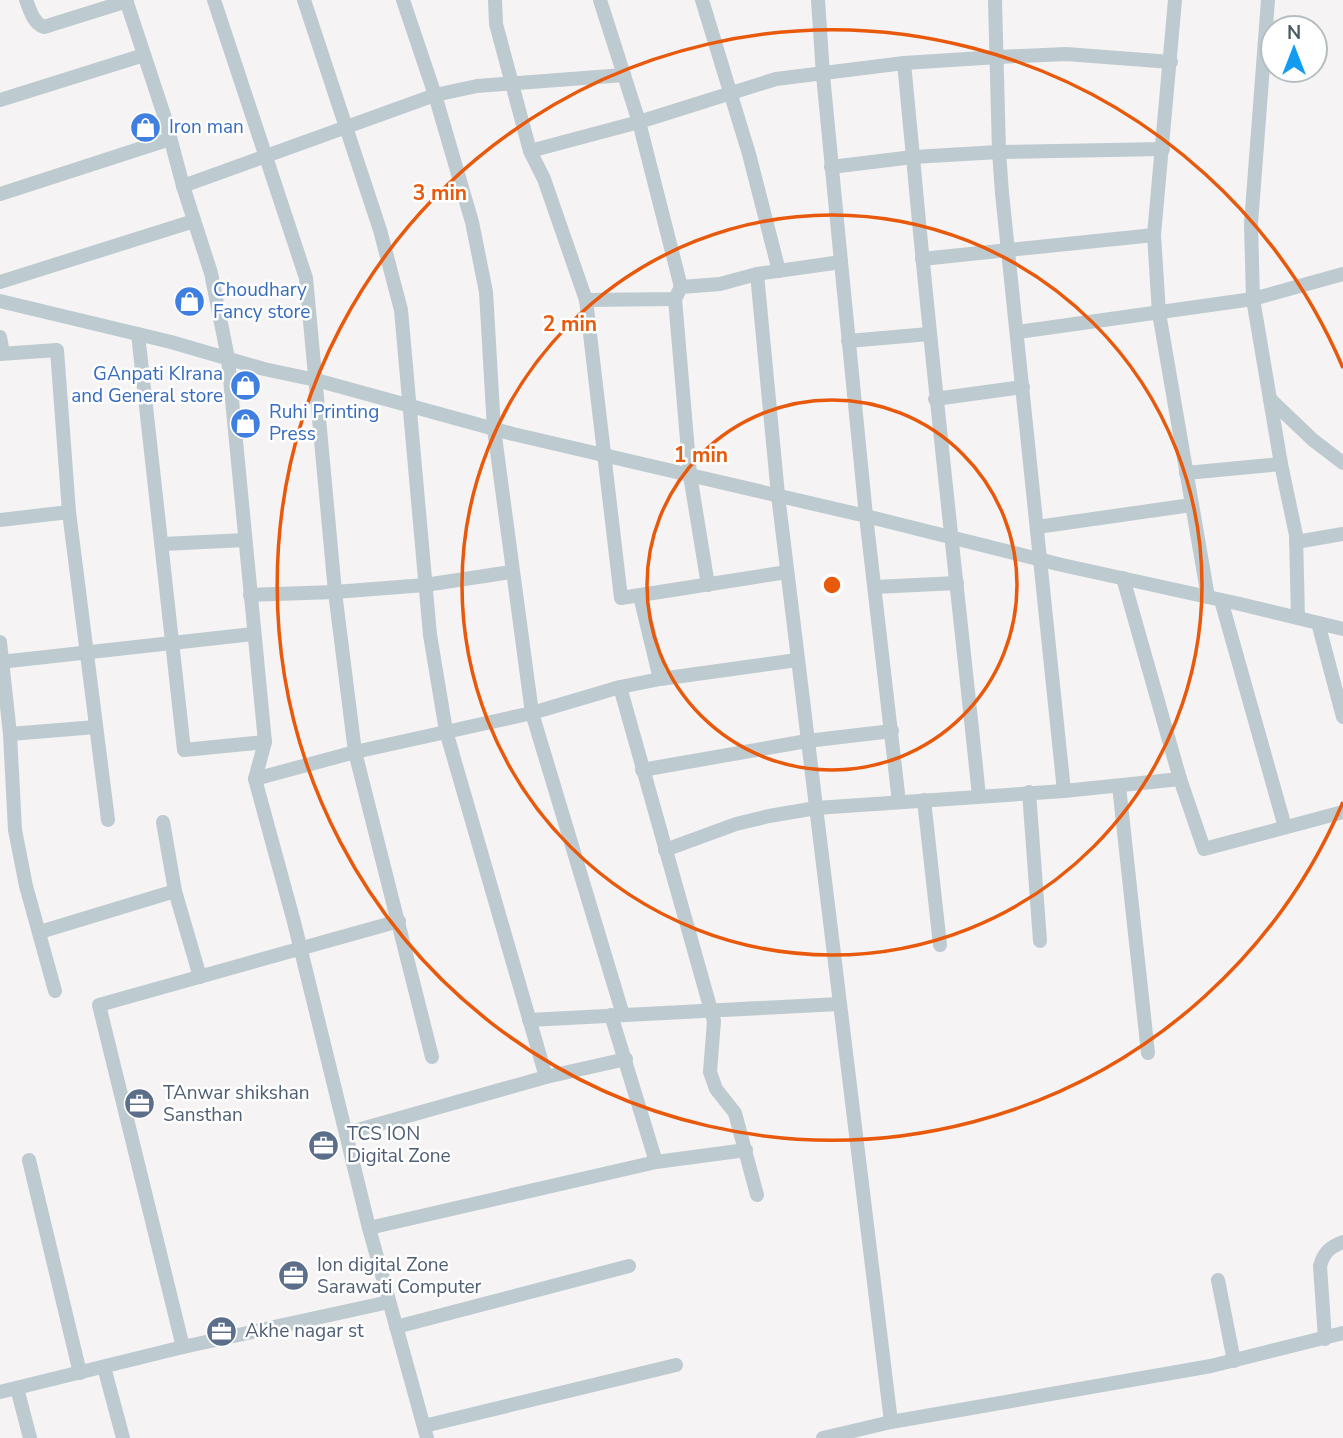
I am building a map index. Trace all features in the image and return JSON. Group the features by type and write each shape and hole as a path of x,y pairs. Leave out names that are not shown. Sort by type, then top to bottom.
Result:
{"street":[{"path":"26,0 34,19 38,25 44,27 126,1 211,273 228,358 265,741 255,779 301,949 369,1228 426,1432 676,1365"},
{"path":"214,0 306,278 335,592 355,752 432,1057"},
{"path":"304,0 380,230 401,310 430,635 446,731 545,1077"},
{"path":"403,0 435,95 472,222 486,292 494,429 511,572 532,713 656,1162"},
{"path":"495,0 496,24 530,151 544,179 586,300 621,598 787,572"},
{"path":"600,0 639,122 678,293 690,475 708,584"},
{"path":"702,0 749,154 779,271"},
{"path":"818,0 848,341 900,802"},
{"path":"995,0 999,152 1064,791"},
{"path":"1175,0 1154,235 1159,313 1191,505 1214,598 1284,827"},
{"path":"1268,0 1251,224 1253,299 1296,542 1298,618"},
{"path":"530,151 639,122 776,79 904,63 1066,54 1171,62"},
{"path":"0,100 144,55"},
{"path":"904,63 935,399 953,538 979,796"},
{"path":"183,187 435,95 477,86 624,75"},
{"path":"0,194 170,139"},
{"path":"831,167 913,157 999,152 1163,149"},
{"path":"0,282 194,221"},
{"path":"922,259 1154,235"},
{"path":"586,300 678,293 757,274 841,262"},
{"path":"757,274 797,660 891,1422"},
{"path":"1018,332 1253,299 1343,274"},
{"path":"0,301 316,380 494,429 1343,629"},
{"path":"138,334 184,750 265,741"},
{"path":"848,341 929,334"},
{"path":"0,337 1,353 57,350 69,512 108,820"},
{"path":"935,399 1023,387"},
{"path":"1270,400 1313,440 1343,463"},
{"path":"1186,474 1281,464"},
{"path":"1037,527 1191,505"},
{"path":"0,520 69,512"},
{"path":"1296,542 1343,534"},
{"path":"163,544 245,540"},
{"path":"250,595 425,585 511,572"},
{"path":"1123,578 1180,779 1204,849 1343,811"},
{"path":"875,587 957,583"},
{"path":"640,596 660,679"},
{"path":"1318,623 1343,717"},
{"path":"1,662 253,634"},
{"path":"0,642 10,734 16,830 26,886 55,991"},
{"path":"255,779 355,752 532,713 620,687 797,660"},
{"path":"620,687 712,1010 715,1038 710,1072 716,1089 735,1113 757,1195"},
{"path":"10,734 96,727"},
{"path":"642,770 807,741 892,731"},
{"path":"665,850 736,824 816,808 1064,791 1180,779"},
{"path":"1119,786 1147,1053"},
{"path":"1029,792 1040,941"},
{"path":"924,800 940,945"},
{"path":"163,822 175,891 200,977"},
{"path":"40,932 175,891"},
{"path":"183,1348 99,1005 399,921"},
{"path":"529,1020 839,1004"},
{"path":"347,1133 545,1077 626,1059"},
{"path":"369,1228 656,1162 746,1150"},
{"path":"29,1160 80,1373"},
{"path":"1325,1339 1320,1266 1323,1255 1343,1242"},
{"path":"396,1327 629,1266"},
{"path":"1218,1280 1234,1361"},
{"path":"0,1392 389,1302"},
{"path":"823,1438 891,1422 1234,1361 1343,1333"},
{"path":"104,1367 123,1438"},
{"path":"17,1388 30,1438"}],"place":[{"name":"Iron man","path":"146,127"},
{"name":"Choudhary Fancy store","path":"190,301"},
{"name":"GAnpati KIrana and General store","path":"246,385"},
{"name":"Ruhi Printing Press","path":"246,423"},
{"name":"TAnwar shikshan Sansthan","path":"140,1104"},
{"name":"TCS ION Digital Zone","path":"324,1145"},
{"name":"Ion digital Zone Sarawati Computer","path":"294,1276"},
{"name":"Akhe nagar st","path":"222,1331"}]}
